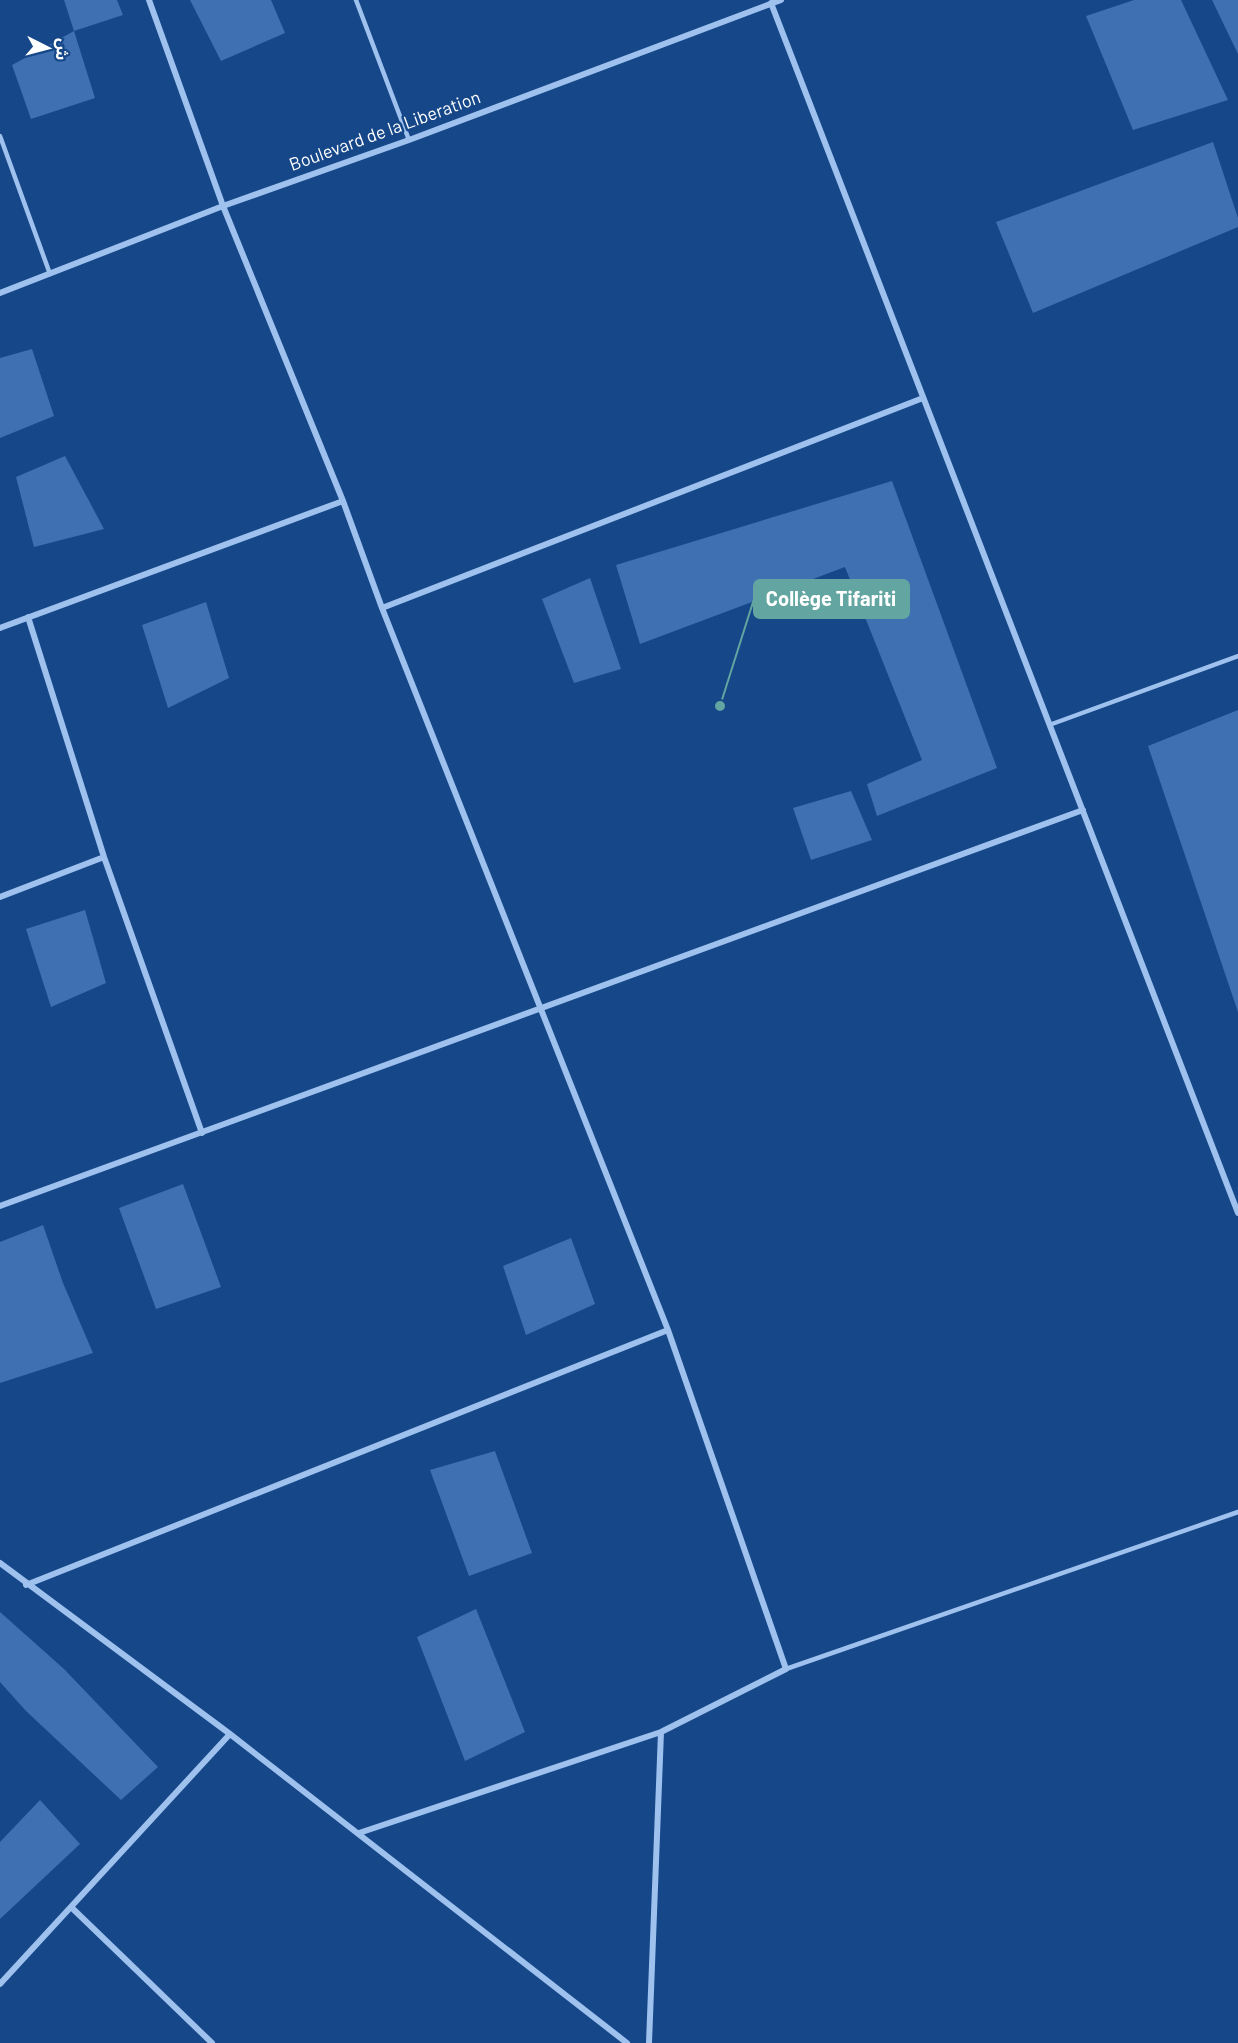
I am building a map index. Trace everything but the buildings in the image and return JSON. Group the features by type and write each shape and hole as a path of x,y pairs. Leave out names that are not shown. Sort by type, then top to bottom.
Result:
{"street":[{"path":"149,0 223,206 343,501 382,608 668,1330 786,1669 660,1732 359,1833"},
{"name":"Boulevard de la Liberation","path":"0,293 223,206 409,140 782,0"},
{"path":"771,3 923,398 1052,724 1238,1213"},
{"path":"382,608 923,398"},
{"path":"0,628 343,501"},
{"path":"28,617 104,857 202,1133"},
{"path":"0,1206 1083,810"},
{"path":"0,897 104,857"},
{"path":"27,1585 668,1330"},
{"path":"0,1563 230,1734 627,2043"},
{"path":"649,2043 660,1732"},
{"path":"0,1984 230,1734"},
{"path":"71,1907 212,2043"}],"lane":[{"path":"356,0 409,140"},
{"path":"0,136 50,274"},
{"path":"1052,724 1238,656"},
{"path":"786,1669 1238,1512"}],"place":[{"name":"Collège Tifariti","path":"720,706"}]}
